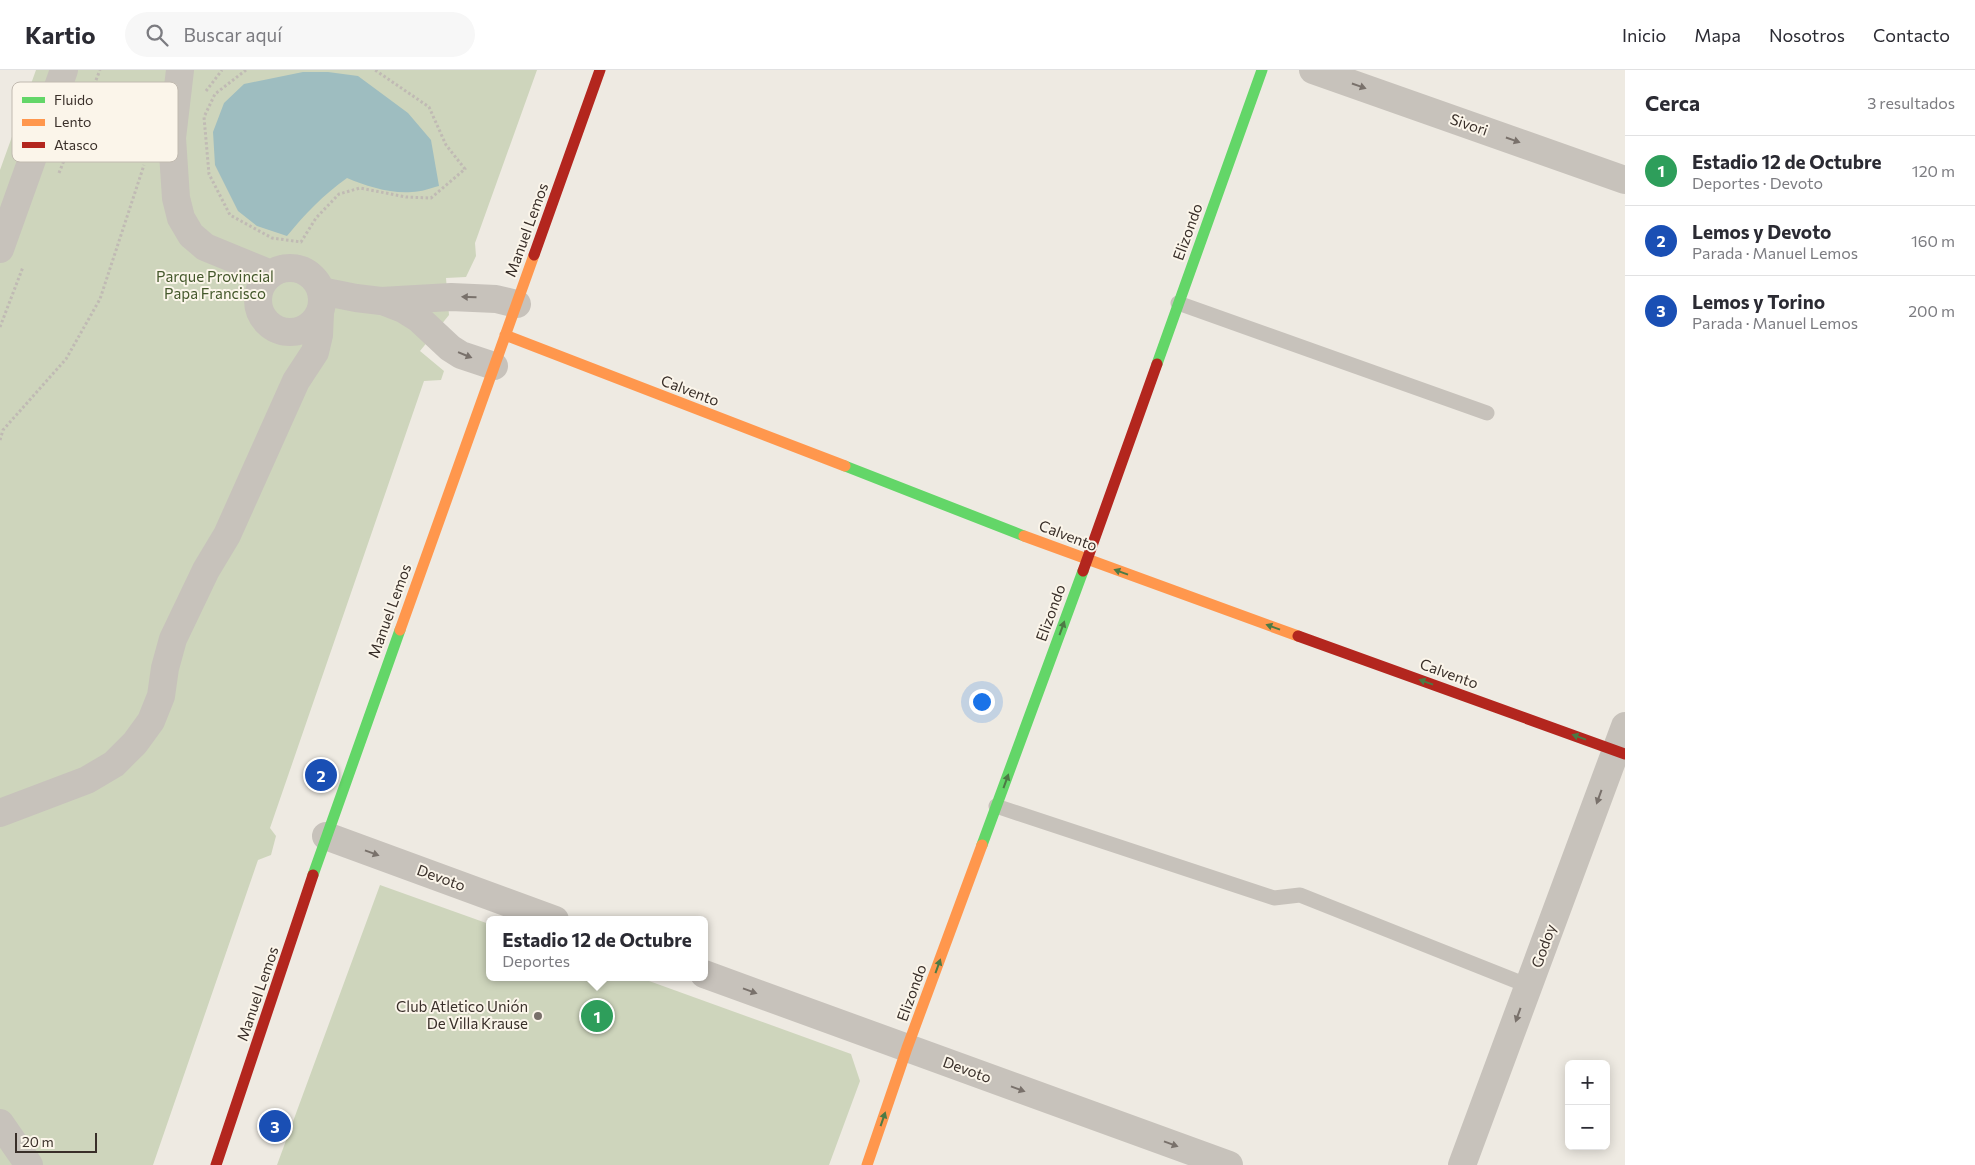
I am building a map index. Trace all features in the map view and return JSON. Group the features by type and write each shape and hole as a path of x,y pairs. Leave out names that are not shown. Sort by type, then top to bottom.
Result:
{"street":[{"path":"60,82 64,70"},
{"path":"178,87 180,70"},
{"name":"Manuel Lemos","path":"216,1165 326,836 600,70"},
{"name":"Elizondo","path":"867,1165 1087,560 1262,70"},
{"name":"Sivori","path":"1313,70 1625,180"},
{"path":"0,249 31,162"},
{"path":"174,162 176,198 181,218 191,235 205,247 271,274"},
{"path":"0,813 87,780 114,764 135,744 150,721 161,696 165,668 173,639 206,570 227,535 296,381 315,352 319,335 321,302 316,281 308,273 298,269 279,270 271,274 264,281 258,299 260,310 273,327 283,331 294,332 314,322 321,302"},
{"path":"321,302 356,298 381,301 451,297 496,299 517,304"},
{"path":"381,301 403,309 419,318 450,348 461,355 494,366"},
{"name":"Calvento","path":"505,335 1087,560 1622,744"},
{"name":"Godoy","path":"1462,1165 1622,744"},
{"name":"Devoto","path":"326,836 544,916"},
{"name":"Devoto","path":"708,975 1229,1165"},
{"path":"0,1123 29,1165"}],"lane":[{"path":"1178,303 1487,412"},
{"path":"996,806 1274,898 1300,896 1529,986"}],"path":[{"path":"246,70 215,94 204,117 209,174 230,215 272,238 301,242 316,218 339,194 360,188 406,197 431,198 465,169 446,145 429,107 375,70"},
{"path":"0,440 3,430 66,359 100,299 146,162"}],"green space":[{"name":"Parque Provincial Papa Francisco","path":"36,70 537,70 475,243 476,256 466,277 446,278 449,315 420,351 444,371 441,380 424,381 270,828 276,836 271,855 258,860 153,1165 0,1165 0,170 12,137 12,162 178,162 178,82 32,82"},
{"name":"Club Atletico Unión De Villa Krause","path":"380,885 486,923 486,981 649,981 851,1054 860,1081 829,1165 277,1165"}],"water":[{"path":"303,72 328,72 358,76 408,113 431,140 439,186 415,192 396,192 387,191 347,178 315,205 287,236 257,226 238,211 215,165 213,132 224,103 244,84"}],"traffic: fast":[{"path":"1157,364 1262,70"},
{"path":"845,466 1024,536"},
{"path":"982,845 1083,571"},
{"path":"313,875 400,630"}],"traffic: slow":[{"path":"400,630 534,255"},
{"path":"505,335 845,466"},
{"path":"1024,536 1298,636"},
{"path":"867,1165 907,1048 982,845"}],"traffic: jam":[{"path":"534,255 600,70"},
{"path":"1083,571 1157,364"},
{"path":"1298,636 1625,754"},
{"path":"216,1165 313,875"}],"place":[{"name":"Lemos y Devoto","path":"321,775"},
{"name":"Club Atletico Unión De Villa Krause","path":"538,1016"},
{"name":"Estadio 12 de Octubre","path":"597,1016"},
{"name":"Lemos y Torino","path":"275,1126"}]}
